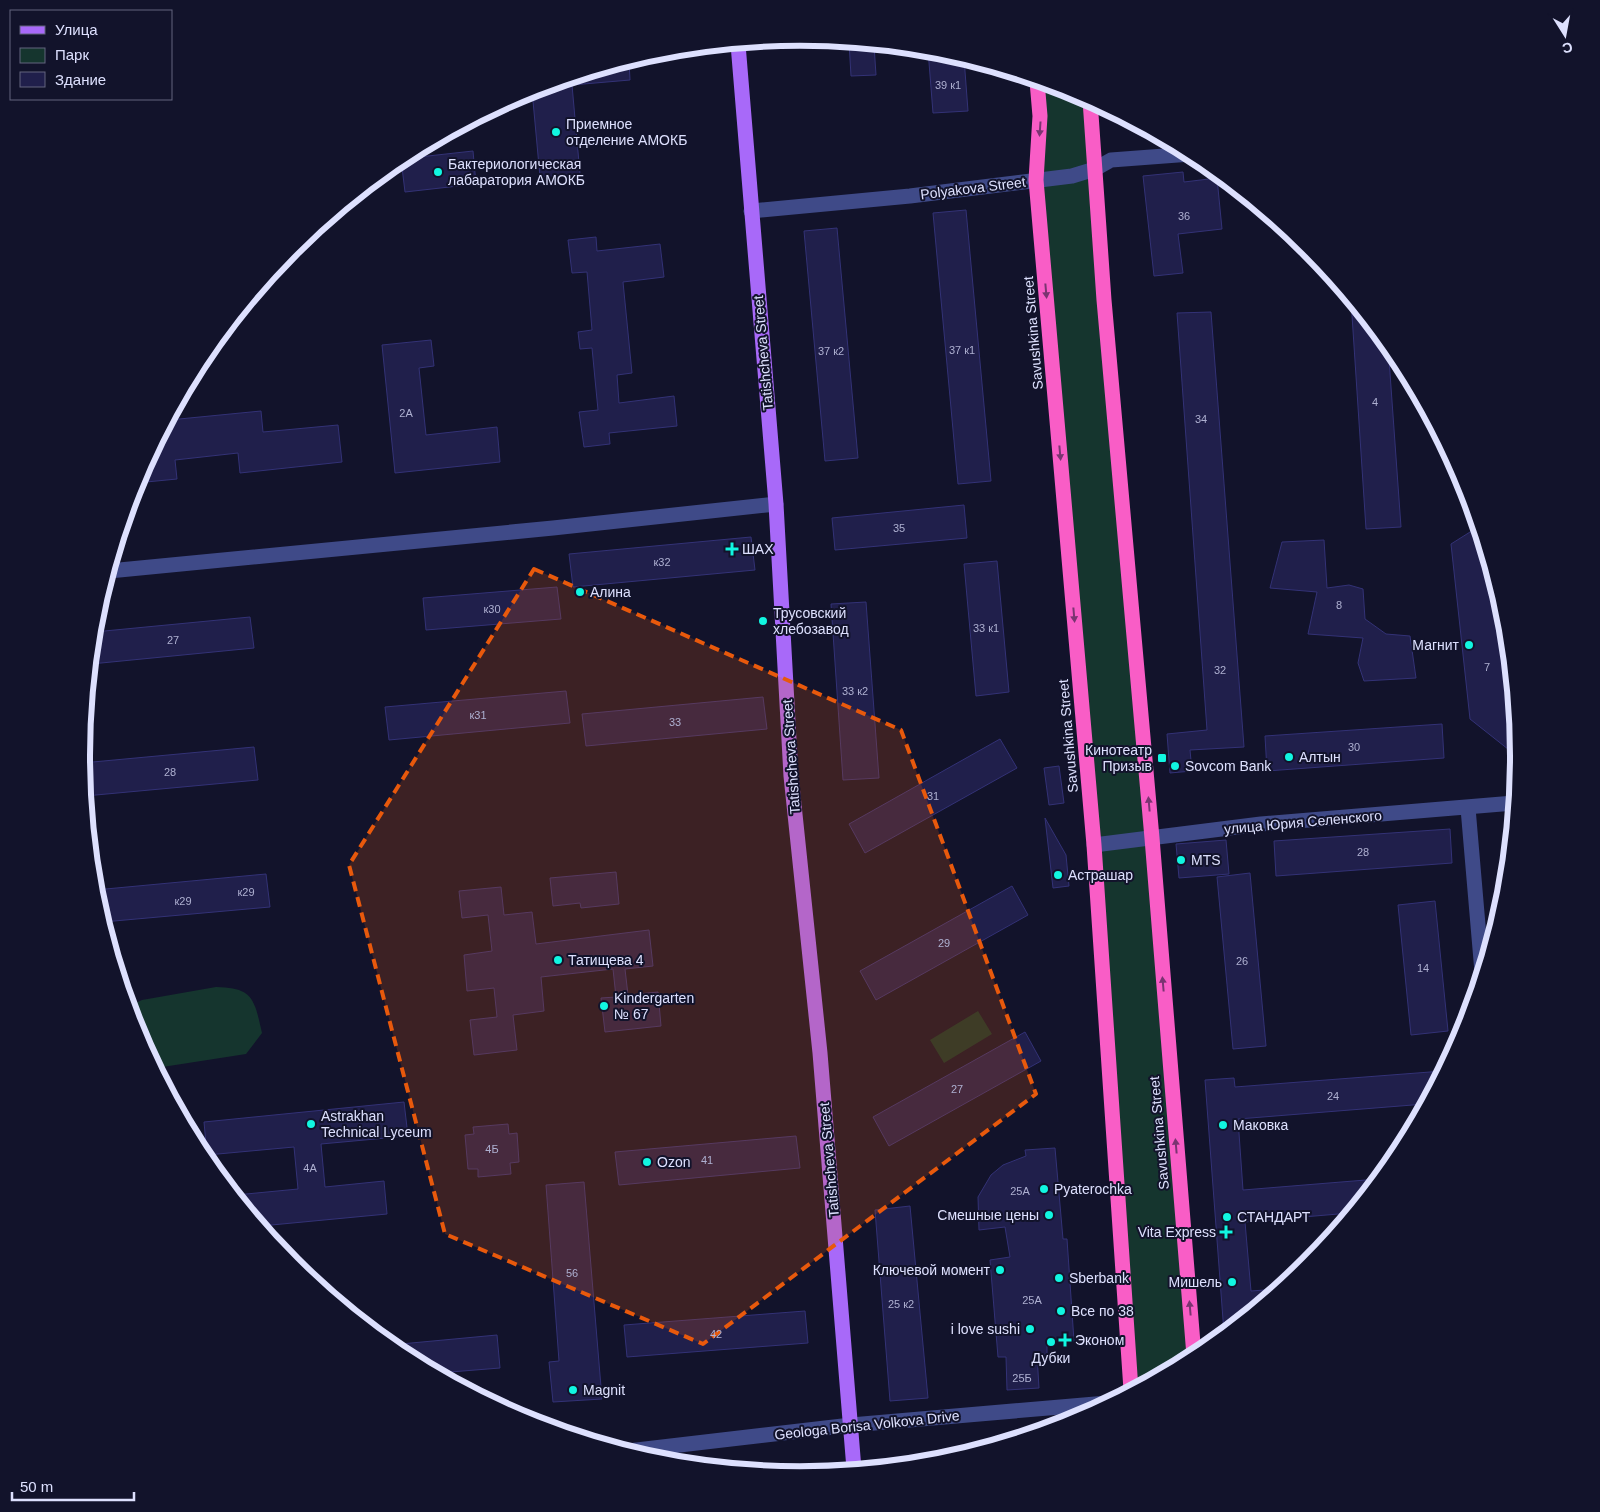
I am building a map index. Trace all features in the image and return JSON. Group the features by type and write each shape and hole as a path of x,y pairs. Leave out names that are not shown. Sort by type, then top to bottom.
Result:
{"highway":[{"name":"Savushkina Street","path":"1038,87 1040,116 1036,180 1094,845 1131,1384"},
{"name":"Savushkina Street","path":"1091,108 1104,300 1152,838 1193,1346"}],"main road":[{"name":"Tatishcheva Street","path":"738,49 776,504 791,776 820,1053 854,1463"}],"street":[{"name":"Polyakova Street","path":"751,211 910,196 1072,176 1095,169 1110,160 1177,155"},
{"path":"114,570 533,530 776,504"},
{"name":"улица Юрия Селенского","path":"1094,845 1261,824 1508,805"},
{"path":"1468,808 1481,957"},
{"name":"Geologa Borisa Volkova Drive","path":"647,1449 851,1426 1088,1405"}],"highlighted area":[{"path":"534,569 901,730 1036,1094 703,1344 445,1234 349,865"}],"green space":[{"path":"1037,87 1091,108 1193,1347 1131,1384 1036,180"},
{"path":"216,987 238,990 250,997 254,1003 262,1033 246,1054 162,1067 135,1003 142,1000"},
{"path":"978,1011 992,1034 944,1063 930,1040"}],"building":[{"path":"849,48 874,50 876,75 851,76"},
{"path":"929,58 965,66 968,111 933,113"},
{"name":"Приемное отделение АМОКБ","path":"629,67 630,80 572,85 580,174 540,177 533,98 572,84"},
{"name":"Бактериологическая лабаратория АМОКБ","path":"473,151 476,184 405,192 402,169 420,157"},
{"path":"1183,172 1184,182 1212,179 1217,183 1222,229 1178,234 1183,273 1154,276 1143,176"},
{"path":"966,210 991,481 958,484 933,213"},
{"path":"837,228 858,458 825,461 804,231"},
{"path":"596,237 597,251 660,244 664,277 623,282 632,373 617,375 619,403 674,396 677,426 609,433 610,444 584,447 579,412 598,410 592,348 580,349 578,332 592,330 587,272 572,273 568,240"},
{"path":"1352,310 1389,361 1401,527 1366,529"},
{"path":"1211,312 1244,747 1190,750 1192,771 1170,773 1167,734 1207,730 1177,313"},
{"path":"431,340 434,366 419,368 426,435 497,427 500,462 395,473 382,345"},
{"path":"261,411 263,432 338,425 342,462 240,473 238,453 175,460 177,479 145,482 175,419"},
{"path":"964,505 967,538 835,550 832,518"},
{"path":"1473,530 1486,572 1504,663 1510,750 1470,719 1451,544"},
{"path":"751,537 755,570 573,587 569,554"},
{"path":"1324,540 1327,588 1349,585 1363,589 1365,619 1386,634 1410,636 1416,678 1364,681 1358,663 1363,638 1308,634 1317,592 1270,588 1282,542"},
{"path":"997,561 1009,692 976,696 964,564"},
{"path":"557,587 561,619 426,630 423,598"},
{"path":"866,602 879,778 843,780 831,604"},
{"path":"250,617 254,648 96,664 102,631"},
{"path":"566,691 570,723 389,740 385,707"},
{"path":"763,697 767,729 586,746 582,714"},
{"path":"1442,724 1444,758 1267,771 1265,736"},
{"path":"1000,739 1017,768 865,853 849,824"},
{"path":"254,747 258,780 92,795 90,762"},
{"path":"1059,766 1064,803 1049,805 1044,768"},
{"path":"1045,818 1066,855 1069,886 1053,888"},
{"path":"1450,829 1452,863 1276,876 1274,841"},
{"path":"1226,840 1229,874 1179,878 1176,844"},
{"path":"616,872 619,904 581,908 580,903 553,906 550,878"},
{"path":"1250,873 1266,1046 1233,1049 1217,877"},
{"path":"266,874 270,907 110,921 103,889"},
{"path":"1012,886 1028,915 876,1000 860,971"},
{"name":"Татищева 4","path":"501,887 504,915 532,912 536,944 649,930 653,966 625,969 628,995 658,992 661,1026 605,1032 601,998 616,997 613,969 541,977 544,1011 513,1015 517,1050 474,1055 470,1020 497,1017 494,988 467,991 464,955 492,951 488,915 462,918 459,891"},
{"path":"1435,901 1448,1031 1411,1035 1398,905"},
{"path":"1025,1032 1041,1061 889,1146 873,1117"},
{"path":"1436,1072 1418,1105 1238,1119 1243,1190 1369,1180 1342,1214 1245,1222 1251,1291 1268,1290 1223,1325 1205,1080 1234,1078 1235,1087"},
{"path":"404,1102 408,1136 321,1144 325,1187 384,1181 387,1214 267,1225 242,1194 298,1189 294,1147 213,1154 206,1144 204,1122"},
{"path":"508,1124 509,1134 517,1133 519,1162 510,1163 511,1174 478,1177 478,1169 468,1169 465,1135 474,1134 473,1127"},
{"path":"796,1136 800,1168 619,1185 615,1152"},
{"path":"1055,1148 1063,1239 1067,1239 1074,1341 1047,1342 1047,1354 1037,1355 1039,1388 1007,1390 1006,1357 998,1357 990,1260 1010,1257 1005,1227 979,1230 978,1197 991,1175 1003,1165 1026,1156 1025,1150"},
{"path":"584,1182 602,1399 553,1402 549,1362 559,1361 546,1185"},
{"path":"910,1206 928,1398 890,1401 875,1210"},
{"path":"805,1311 808,1343 627,1357 624,1325"},
{"path":"497,1335 500,1368 447,1372 403,1344"}],"place":[{"name":"Приемное отделение АМОКБ","path":"556,132"},
{"name":"Бактериологическая лабаратория АМОКБ","path":"438,172"},
{"name":"ШАХ","path":"732,549"},
{"name":"Алина","path":"580,592"},
{"name":"Трусовский хлебозавод","path":"763,621"},
{"name":"Магнит","path":"1469,645"},
{"name":"Алтын","path":"1289,757"},
{"name":"Кинотеатр Призыв","path":"1162,758"},
{"name":"Sovcom Bank","path":"1175,766"},
{"name":"MTS","path":"1181,860"},
{"name":"Астрашар","path":"1058,875"},
{"name":"Татищева 4","path":"558,960"},
{"name":"Kindergarten № 67","path":"604,1006"},
{"name":"Astrakhan Technical Lyceum","path":"311,1124"},
{"name":"Маковка","path":"1223,1125"},
{"name":"Ozon","path":"647,1162"},
{"name":"Pyaterochka","path":"1044,1189"},
{"name":"Смешные цены","path":"1049,1215"},
{"name":"СТАНДАРТ","path":"1227,1217"},
{"name":"Vita Express","path":"1226,1232"},
{"name":"Ключевой момент","path":"1000,1270"},
{"name":"Sberbank","path":"1059,1278"},
{"name":"Мишель","path":"1232,1282"},
{"name":"Все по 38","path":"1061,1311"},
{"name":"i love sushi","path":"1030,1329"},
{"name":"Эконом","path":"1065,1340"},
{"name":"Дубки","path":"1051,1342"},
{"name":"Magnit","path":"573,1390"}]}
